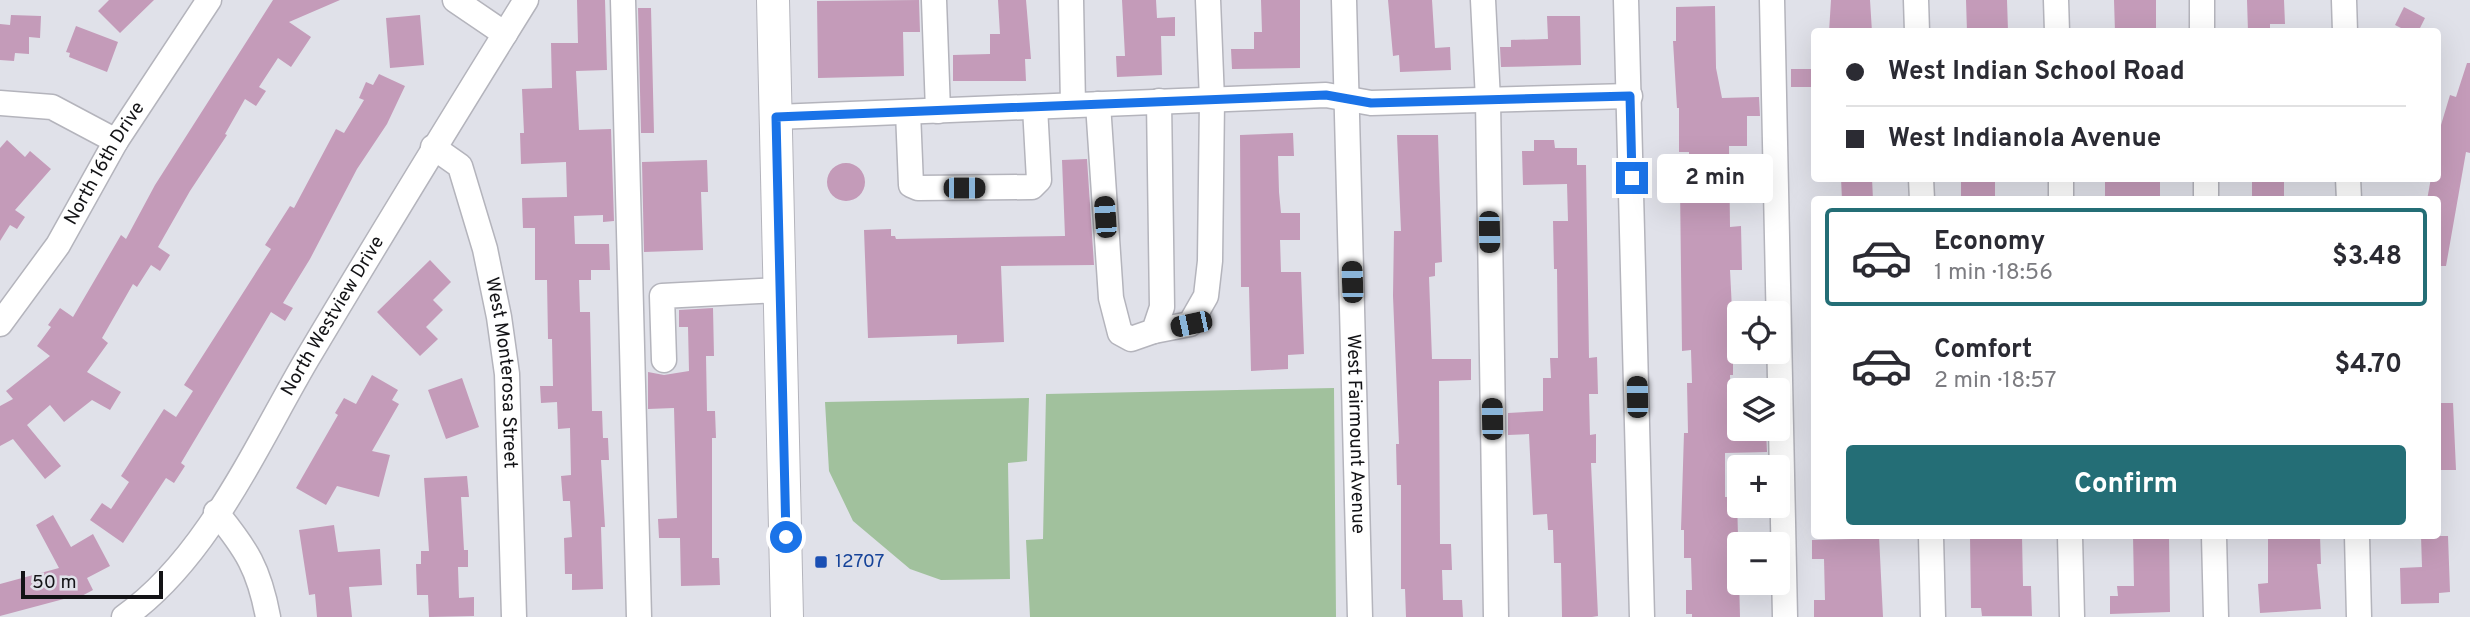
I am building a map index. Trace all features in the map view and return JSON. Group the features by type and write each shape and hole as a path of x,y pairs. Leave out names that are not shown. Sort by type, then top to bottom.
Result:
{"main road":[{"path":"773,0 788,617"}],"street":[{"name":"North 16th Drive","path":"0,324 58,244 116,141 209,0"},
{"path":"455,0 505,34"},
{"name":"North Westview Drive","path":"124,617 148,600 190,551 216,512 433,147 526,0"},
{"path":"623,0 639,617"},
{"path":"934,0 938,111"},
{"path":"1071,0 1073,105"},
{"path":"1098,104 1111,298 1120,333 1131,339 1154,331 1191,324 1206,296 1212,212 1212,100 1208,0"},
{"name":"West Fairmount Avenue","path":"1344,0 1360,617"},
{"path":"1483,0 1488,100 1496,617"},
{"path":"1626,0 1642,617"},
{"path":"1772,0 1785,617"},
{"path":"1916,0 1917,28"},
{"path":"2056,0 2057,28"},
{"path":"2202,0 2202,28"},
{"path":"2344,0 2344,28"},
{"path":"776,117 1326,95 1371,103 1630,96"},
{"path":"1154,331 1162,307 1159,101"},
{"path":"0,103 52,107 116,141"},
{"path":"908,112 911,185 918,188 1032,187 1038,180 1035,107"},
{"name":"West Monterosa Street","path":"433,147 460,166 485,249 499,317 508,398 514,617"},
{"path":"664,360 662,296 780,290"},
{"path":"216,512 247,550 262,588 268,617"},
{"path":"1931,539 1933,617"},
{"path":"2070,539 2072,617"},
{"path":"2214,539 2216,617"},
{"path":"2357,539 2359,617"}],"green space":[{"path":"1334,388 1336,617 1030,617 1026,540 1043,539 1046,394"},
{"path":"1029,398 1027,461 1008,463 1010,579 941,580 910,569 853,521 829,471 825,402"}],"building":[{"path":"109,0 154,0 120,33 98,11"},
{"path":"273,0 340,0 289,22 311,37 291,67 278,58 259,87 266,91 256,106 245,99 225,134 227,135 190,191 158,247 170,255 160,271 151,265 137,287 133,284 102,338 108,343 87,372 121,392 110,410 92,400 64,422 50,405 27,425 61,466 45,479 13,439 0,446 0,406 13,399 6,391 50,356 37,346 51,327 48,325 60,308 73,317 121,235 126,239 155,185"},
{"path":"577,0 605,0 607,70 576,71 579,130 611,129 614,221 603,222 603,215 574,216 575,244 609,244 610,270 591,270 591,280 579,280 580,312 590,312 592,411 602,411 603,438 608,438 609,460 601,460 605,527 601,527 603,589 572,590 572,574 565,574 564,538 572,537 570,501 563,501 561,476 571,475 570,428 558,429 557,402 541,403 540,386 553,386 552,339 548,339 547,280 535,280 535,228 523,228 522,198 567,197 566,162 521,164 520,133 524,133 522,89 552,88 551,43 578,43"},
{"path":"919,0 920,32 903,32 904,76 818,78 817,1"},
{"path":"998,0 1026,0 1031,59 1025,59 1026,81 953,81 953,55 990,54 990,34 1000,34"},
{"path":"1122,0 1156,0 1157,18 1175,17 1175,36 1161,36 1162,75 1117,77 1116,56 1125,56"},
{"path":"1261,0 1300,0 1300,68 1232,69 1231,49 1254,49 1254,32 1262,32"},
{"path":"1388,0 1432,0 1435,48 1450,47 1451,70 1400,72 1399,55 1393,56"},
{"path":"1831,0 1870,0 1872,28 1829,28"},
{"path":"1966,0 2007,0 2008,28 1967,28"},
{"path":"2114,0 2156,0 2156,28 2115,28"},
{"path":"2247,0 2284,0 2285,24 2270,24 2270,28 2248,28"},
{"path":"1715,6 1716,68 1722,98 1759,97 1760,116 1747,116 1747,146 1729,146 1730,227 1741,226 1742,270 1730,270 1732,301 1727,301 1727,364 1733,364 1733,375 1727,378 1727,441 1766,441 1767,452 1725,453 1727,518 1738,518 1738,532 1727,532 1727,595 1739,595 1740,617 1692,617 1692,614 1686,614 1686,590 1692,590 1691,558 1684,558 1684,530 1681,530 1684,433 1688,433 1687,383 1692,383 1691,350 1682,351 1680,186 1689,185 1689,152 1679,152 1679,108 1673,41 1676,41 1676,7"},
{"path":"2404,7 2425,18 2420,28 2401,28 2395,25"},
{"path":"638,8 651,8 654,133 641,133"},
{"path":"11,15 41,16 40,38 29,37 29,54 15,53 14,61 0,60 0,24 10,25"},
{"path":"420,15 424,65 390,68 386,18"},
{"path":"1547,16 1580,16 1581,65 1501,67 1500,47 1511,47 1511,40 1548,39"},
{"path":"76,26 118,42 107,72 69,57 70,53 66,52"},
{"path":"2467,63 2470,63 2470,153 2466,152 2446,266 2441,266 2441,196 2428,196 2430,182 2441,182 2441,125 2450,95 2456,97"},
{"path":"1791,69 1811,69 1811,87 1791,87"},
{"path":"379,74 405,86 387,124 357,169 310,259 283,303 293,308 285,321 271,312 181,463 185,466 174,483 166,478 123,543 90,520 102,503 111,509 129,482 121,476 164,409 176,417 193,391 184,385 271,249 265,245 290,206 294,208 336,129 344,133 364,100 359,98 366,82 373,85"},
{"path":"1293,133 1294,156 1278,156 1279,192 1281,213 1300,213 1300,240 1280,240 1281,272 1301,272 1304,354 1288,355 1288,369 1251,371 1249,287 1241,287 1240,135"},
{"path":"1397,135 1438,135 1442,262 1435,263 1435,276 1429,277 1432,359 1471,359 1471,380 1439,381 1440,544 1451,544 1452,570 1442,570 1443,600 1462,600 1463,617 1406,617 1405,589 1401,589 1401,485 1397,485 1396,444 1399,444 1393,296 1394,231 1401,231"},
{"path":"7,140 25,157 30,151 51,169 15,210 25,217 17,229 10,225 0,241 0,148"},
{"path":"1534,140 1554,140 1555,148 1577,148 1577,165 1586,165 1589,358 1597,357 1598,394 1589,394 1590,435 1596,434 1596,463 1591,463 1598,616 1592,617 1562,617 1561,563 1554,563 1553,530 1548,530 1547,514 1533,515 1529,434 1508,435 1508,413 1543,411 1543,378 1551,378 1550,358 1558,358 1557,269 1554,269 1553,221 1568,221 1567,184 1523,185 1522,151 1534,151"},
{"path":"1087,159 1094,265 1001,266 1004,342 957,344 957,335 868,338 864,230 891,229 891,236 896,239 1065,236 1062,160"},
{"path":"707,160 708,192 701,192 703,250 644,252 642,162"},
{"path":"846,163 860,168 865,182 860,196 846,201 832,196 827,182 832,168"},
{"path":"1841,182 1872,182 1873,196 1842,196"},
{"path":"1961,182 1995,182 1995,196 1961,196"},
{"path":"2105,182 2160,182 2160,196 2105,196"},
{"path":"2252,182 2284,182 2284,196 2252,196"},
{"path":"430,260 451,282 433,300 443,310 426,327 438,339 420,356 377,312"},
{"path":"713,308 714,356 706,356 707,411 715,411 716,438 712,438 712,558 719,558 720,585 681,586 680,538 659,538 658,519 677,518 674,408 648,409 648,372 664,375 689,371 688,327 679,327 679,310"},
{"path":"372,375 398,390 392,400 399,404 372,451 390,455 379,497 337,486 326,505 296,488 338,415 335,413 344,398 356,404"},
{"path":"462,378 479,427 446,439 428,390"},
{"path":"2441,403 2453,403 2456,470 2441,470"},
{"path":"467,476 469,497 461,497 464,550 468,550 468,567 458,567 459,598 474,597 474,616 429,617 428,595 417,595 416,564 421,564 421,551 429,551 424,478"},
{"path":"53,515 71,547 93,534 110,566 87,578 93,590 76,599 75,596 0,616 0,584 59,568 36,525"},
{"path":"334,525 338,552 380,549 382,585 349,587 352,617 317,617 315,594 309,595 299,530"},
{"path":"2441,536 2448,536 2450,592 2439,593 2439,603 2401,604 2400,568 2422,567 2421,539 2441,539"},
{"path":"1879,539 1883,617 1814,617 1814,600 1825,600 1824,559 1812,559 1812,540"},
{"path":"1970,539 2022,539 2023,586 2031,586 2032,616 1982,616 1981,608 1971,608"},
{"path":"2133,539 2169,539 2170,612 2110,614 2110,596 2118,596 2117,586 2134,586"},
{"path":"2268,539 2320,539 2321,564 2317,564 2321,609 2260,613 2258,584 2268,583"}],"place":[{"name":"12707","path":"821,562"}],"route":[{"path":"786,537 776,117 1326,95 1371,103 1630,96 1632,178"}]}
